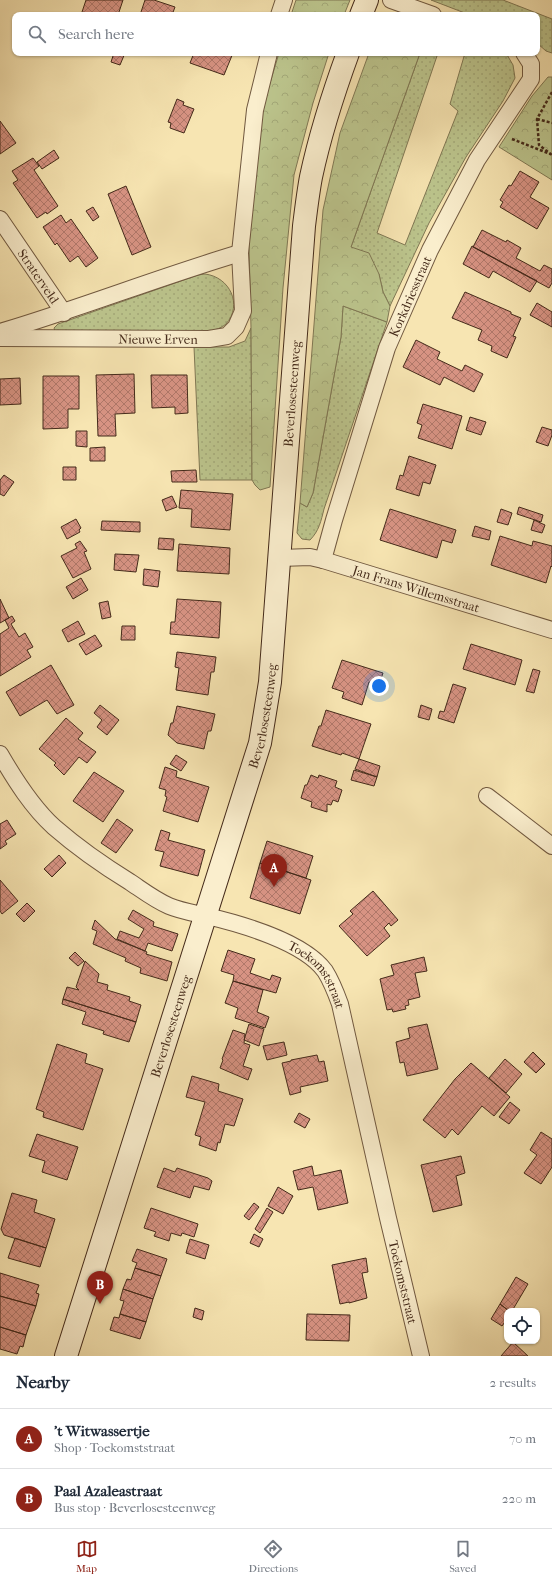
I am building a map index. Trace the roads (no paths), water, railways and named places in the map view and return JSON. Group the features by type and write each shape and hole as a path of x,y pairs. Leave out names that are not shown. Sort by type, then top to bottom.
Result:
{"street":[{"path":"280,12 284,0"},
{"path":"362,12 367,0"},
{"path":"391,0 425,12"},
{"name":"Nieuwe Erven","path":"0,338 210,339 227,336 236,327 242,311 240,253 255,110 268,56"},
{"name":"Beverlosesteenweg","path":"66,1356 260,743 270,682 304,226 310,179 320,139 333,94 347,56"},
{"name":"Korkdriesstraat","path":"323,560 387,348 430,250 478,160 531,79 532,64 526,56"},
{"name":"Straterveld","path":"0,219 64,313"},
{"path":"0,332 64,313 191,268 240,253"},
{"name":"Jan Frans Willemsstraat","path":"280,558 310,557 323,560 552,630"},
{"name":"Toekomststraat","path":"0,754 14,778 34,805 54,827 108,868 168,905 287,942 308,954 324,970 334,987 340,1004 388,1218 421,1356"},
{"path":"487,796 552,846"}],"place":[{"name":"'t Witwassertje","path":"274,887"},
{"name":"Paal Azaleastraat","path":"100,1304"}]}
